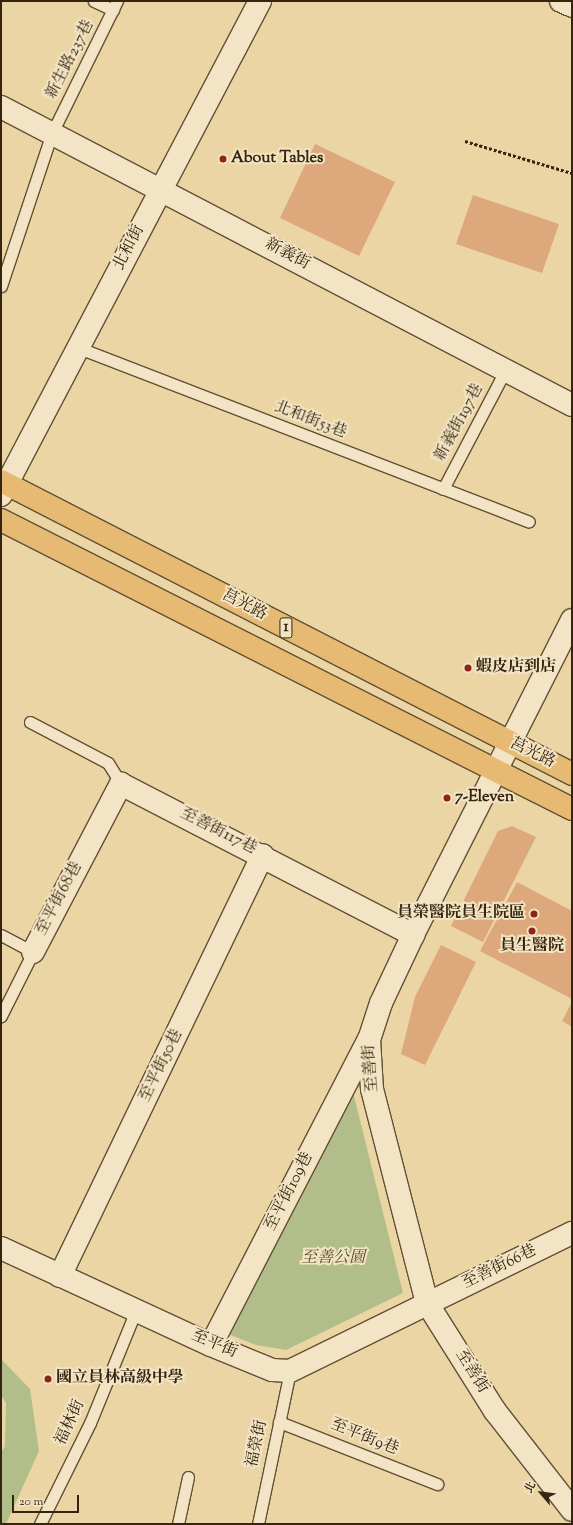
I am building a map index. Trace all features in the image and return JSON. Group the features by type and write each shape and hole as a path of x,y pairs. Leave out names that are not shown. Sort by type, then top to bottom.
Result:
{"main road":[{"name":"莒光路","path":"3,487 572,774"},
{"name":"莒光路","path":"1,520 496,770 572,810"}],"street":[{"name":"北和街","path":"3,487 79,348 160,188 260,1"},
{"path":"561,1 572,6"},
{"name":"新義街","path":"1,107 160,188 572,406"},
{"name":"至善街","path":"572,620 509,742 413,935 381,1003 369,1039 372,1089 427,1303 495,1411 572,1510"},
{"name":"至善街117巷","path":"121,784 263,855 413,935"},
{"name":"至平街68巷","path":"33,952 121,784"},
{"name":"至平街50巷","path":"60,1276 263,855"},
{"name":"至平街109巷","path":"211,1345 369,1039"},
{"name":"至善街66巷","path":"427,1303 572,1233"},
{"name":"至平街","path":"1,1248 211,1345 272,1370 290,1371"},
{"path":"290,1371 427,1303"}],"lane":[{"path":"94,1 115,6"},
{"name":"新生路237巷","path":"1,286 52,133 115,6"},
{"name":"北和街53巷","path":"79,348 529,522"},
{"name":"新義街197巷","path":"442,489 506,371"},
{"path":"30,722 108,763 121,784"},
{"path":"1,935 33,952"},
{"name":"至平街68巷","path":"1,1016 33,952"},
{"name":"福林街","path":"40,1524 90,1423 136,1310"},
{"name":"福榮街","path":"258,1524 290,1371"},
{"name":"至平街9巷","path":"279,1422 437,1484"},
{"path":"178,1524 188,1477"}],"path":[{"path":"465,141 572,173"}],"green space":[{"name":"至善公園","path":"352,1088 403,1293 286,1350 256,1345 228,1334"},
{"path":"1,1359 30,1389 39,1451 6,1524 1,1524 1,1453 5,1446 6,1403 1,1395"}],"building":[{"path":"315,144 395,182 359,256 280,218"},
{"path":"473,195 559,224 542,273 456,244"},
{"path":"512,826 536,837 483,942 451,926 498,831"},
{"name":"員生醫院","path":"517,882 572,911 572,999 480,951"},
{"path":"441,945 476,962 425,1065 401,1054 415,997"},
{"name":"員生醫院","path":"572,1002 572,1027 562,1021"}],"place":[{"name":"About Tables","path":"223,159"},
{"name":"蝦皮店到店","path":"468,668"},
{"name":"7-Eleven","path":"447,798"},
{"name":"員榮醫院員生院區","path":"534,914"},
{"name":"員生醫院","path":"532,931"},
{"name":"國立員林高級中學","path":"48,1379"}]}
